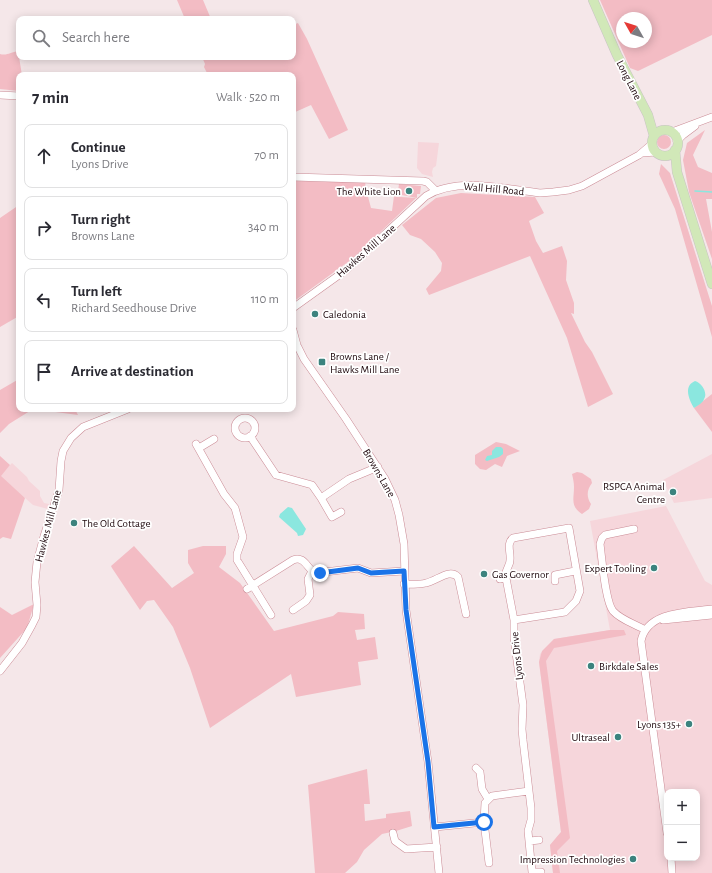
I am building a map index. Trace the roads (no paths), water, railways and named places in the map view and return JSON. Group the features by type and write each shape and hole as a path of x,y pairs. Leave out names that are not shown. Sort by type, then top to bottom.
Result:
{"main road":[{"name":"Long Lane","path":"593,0 617,55 648,115 653,140"},
{"name":"Long Lane","path":"648,115 668,131"},
{"path":"677,172 668,160 659,154 653,140 657,132 668,131 675,135 677,172 712,284"},
{"path":"659,154 668,155 676,146"}],"street":[{"path":"0,94 16,96"},
{"path":"668,131 712,117"},
{"path":"676,146 683,135 701,121"},
{"name":"Wall Hill Road","path":"435,190 461,186 540,193 569,190 582,186 642,153 653,140"},
{"name":"Wall Hill Road","path":"642,153 659,154"},
{"path":"296,177 423,181 435,190"},
{"name":"Hawkes Mill Lane","path":"296,306 346,270 426,196 435,190"},
{"name":"Browns Lane","path":"296,341 304,359 378,467 395,500 404,544 404,584 409,639 427,755 439,873"},
{"name":"Hawkes Mill Lane","path":"0,670 22,643 36,617 37,605 35,582 38,562 44,536 59,490 63,451 71,438 82,427 120,412"},
{"path":"250,436 276,475 312,485 332,517 341,512"},
{"path":"214,440 197,446 224,494 235,508 243,537 236,557 250,587 271,615"},
{"path":"321,498 349,479 378,467"},
{"name":"Lyons Drive","path":"514,620 565,612 576,601 580,592 575,571 571,527 513,538 510,540 510,561 503,578 514,620 514,638 523,705 522,729 531,808 531,820 528,831 530,841 529,873"},
{"path":"634,529 605,535 600,544 611,608 619,616 645,630"},
{"path":"250,587 296,559 302,560 312,571 320,573 358,568 371,573 404,571"},
{"path":"293,610 306,601 310,595 308,577 312,571"},
{"path":"554,575 575,571"},
{"path":"404,584 427,583 443,576 451,574 455,575 458,578 466,614"},
{"path":"664,804 642,646 642,636 645,630 653,622 663,617 712,609"},
{"path":"653,622 712,615"},
{"path":"481,770 482,789 488,799"},
{"path":"488,863 484,808 488,799 492,796 529,791"},
{"path":"434,827 484,822"},
{"path":"393,833 395,841 406,849 437,847"},
{"path":"530,841 539,840"},
{"path":"670,861 672,873"},
{"path":"529,873 541,872"}],"water":[{"path":"695,381 702,386 705,391 705,397 703,402 694,408 690,401 688,390 691,383"},
{"path":"496,447 501,447 503,449 503,454 487,461 485,460 487,456 492,455 492,451"},
{"path":"288,507 292,508 306,529 303,535 298,536 297,533 279,517 280,514"}],"waterway":[{"path":"695,191 712,192"}],"place":[{"name":"The White Lion","path":"409,191"},
{"name":"Caledonia","path":"315,314"},
{"name":"Browns Lane / Hawks Mill Lane","path":"322,362"},
{"name":"RSPCA Animal Centre","path":"673,492"},
{"name":"The Old Cottage","path":"74,523"},
{"name":"Expert Tooling","path":"654,568"},
{"name":"Gas Governor","path":"484,574"},
{"name":"Birkdale Sales","path":"591,666"},
{"name":"Lyons 135+","path":"689,724"},
{"name":"Ultraseal","path":"618,737"},
{"name":"Impression Technologies","path":"633,859"}]}
